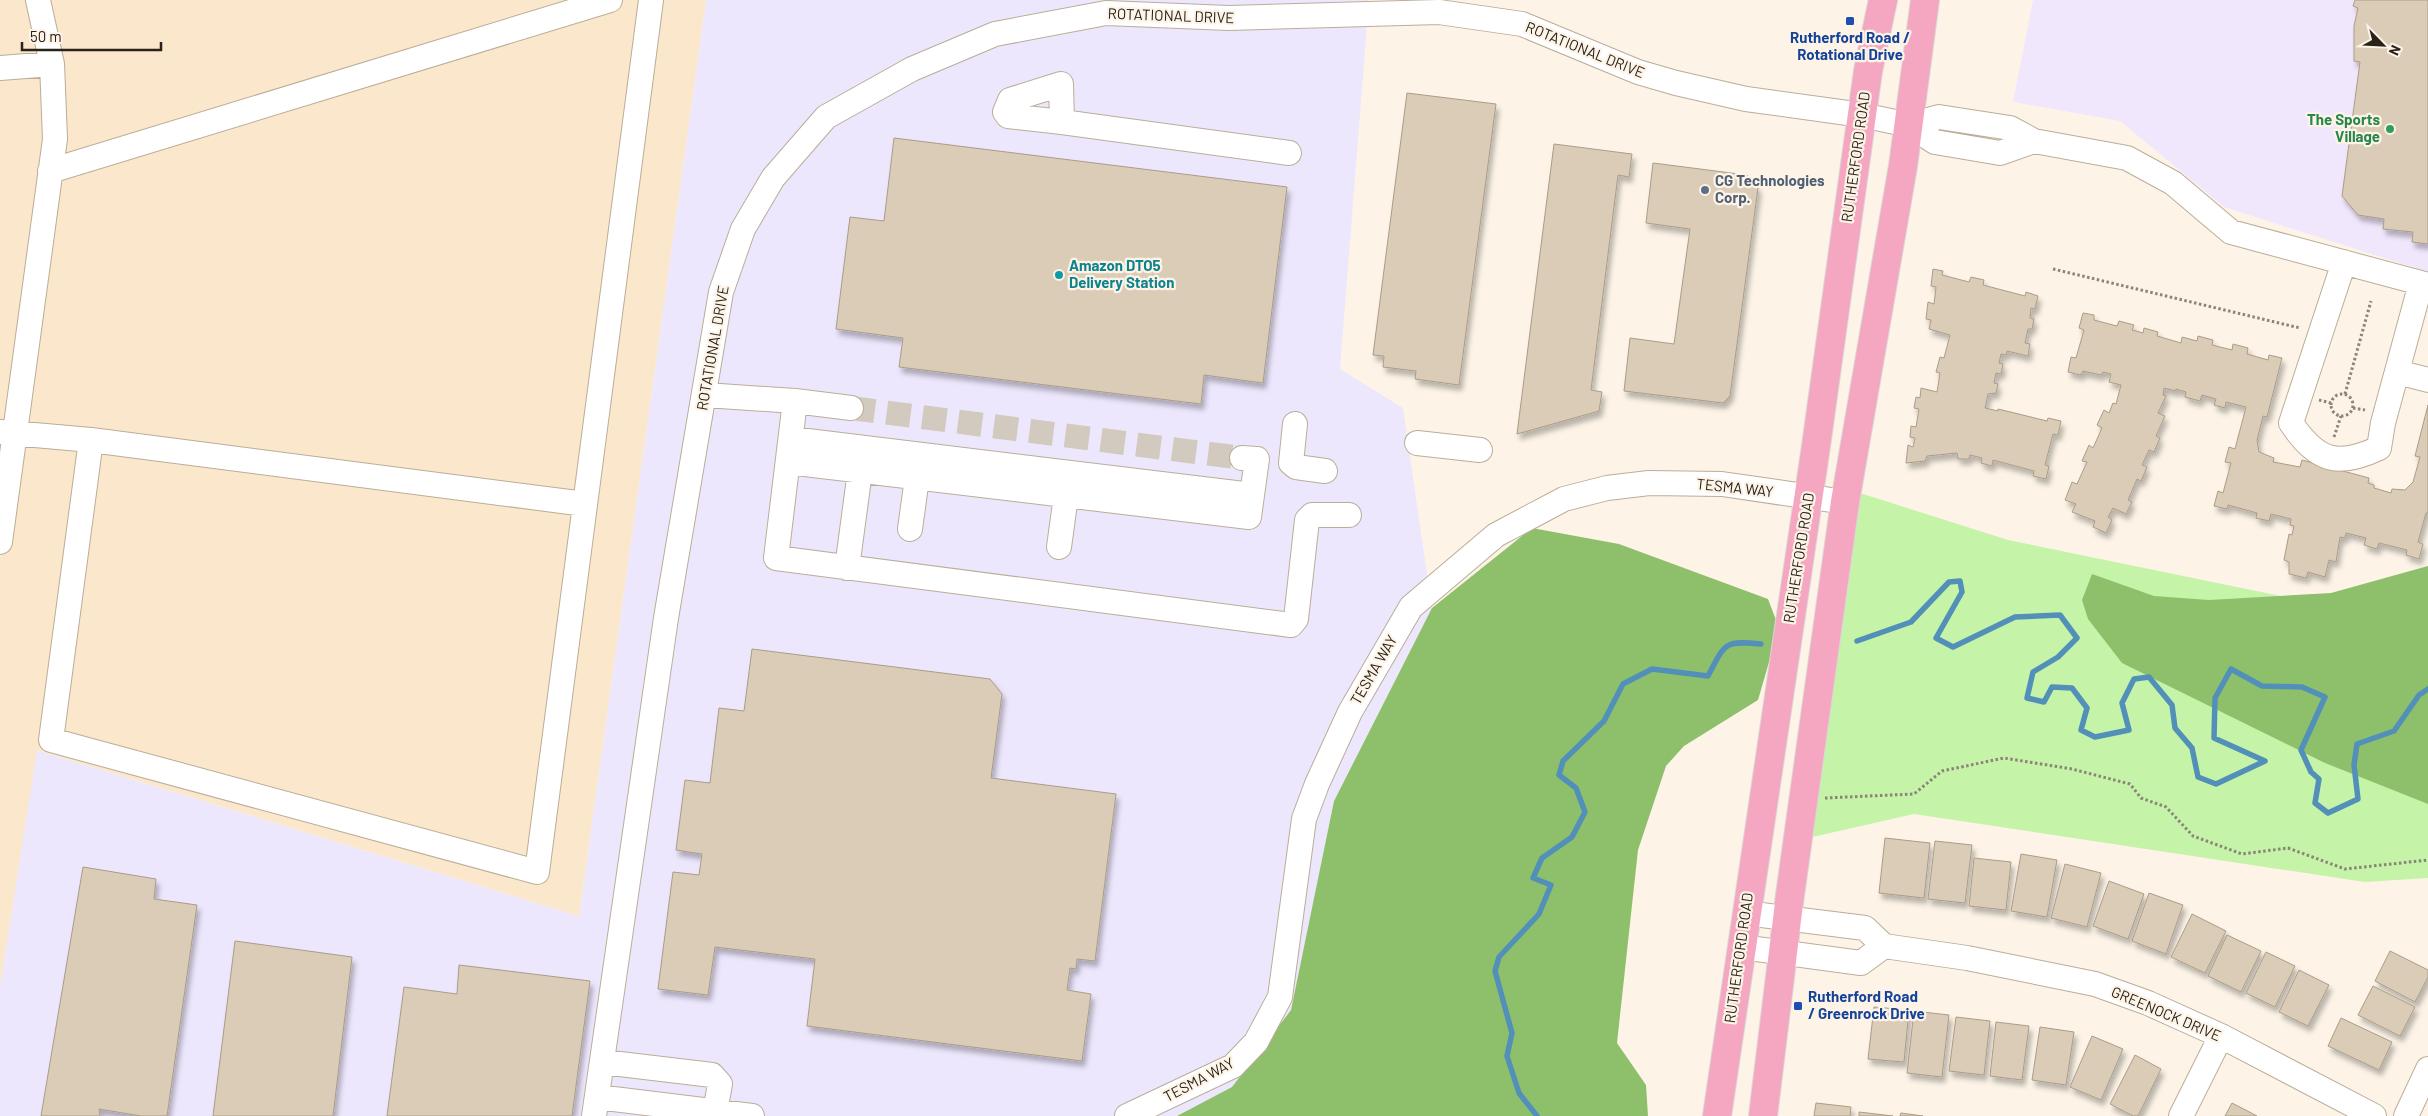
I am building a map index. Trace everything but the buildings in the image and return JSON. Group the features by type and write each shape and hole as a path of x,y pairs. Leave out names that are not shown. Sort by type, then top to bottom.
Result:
{"main road":[{"name":"RUTHERFORD ROAD","path":"1717,1116 1862,115 1882,0"},
{"path":"1763,1116 1787,918 1845,502 1909,125 1925,0"}],"street":[{"path":"0,542 7,433 55,140 52,64 38,0"},
{"path":"50,172 610,0"},
{"path":"91,440 51,740 537,872 651,0"},
{"name":"ROTATIONAL DRIVE","path":"595,1106 666,618 721,292 743,229 773,178 826,117 912,68 995,34 1106,13 1229,18 1439,12 1522,24 1638,72 1676,83 1746,99 1862,115 1909,125"},
{"path":"0,68 52,64"},
{"path":"1062,122 1061,84 1010,100 1005,112 1008,116 1288,153"},
{"path":"1909,125 1939,117 2010,128 2034,141 2127,158 2173,183 2231,232 2344,262 2424,284 2397,372 2379,448 2357,458 2328,459 2302,438 2291,423 2344,262"},
{"path":"2397,372 2428,380"},
{"path":"705,394 795,401 851,408"},
{"path":"795,401 776,558 1291,625 1296,620 1307,520 1312,515 1350,516"},
{"path":"1295,424 1291,462 1296,467 1325,471"},
{"path":"7,433 91,440 585,504"},
{"path":"1417,443 1480,450"},
{"path":"790,450 860,471 1249,517 1256,459 1242,458"},
{"path":"790,450 1252,495"},
{"path":"847,568 860,471"},
{"path":"910,529 917,478"},
{"name":"TESMA WAY","path":"1127,1116 1233,1066 1256,1042 1280,997 1304,819 1317,784 1350,712 1411,607 1496,535 1564,498 1607,488 1649,483 1722,484 1845,502"},
{"path":"1059,547 1066,496"},
{"path":"1741,948 1861,963 1884,946 1865,928 1746,912"},
{"name":"GREENOCK DRIVE","path":"1884,946 1967,958 2095,984 2148,1003 2221,1036 2374,1116"},
{"path":"2181,1116 2221,1036"},
{"path":"602,1062 712,1076 720,1084 715,1112"},
{"path":"2406,1116 2428,1069"},
{"path":"595,1106 715,1112 752,1116"}],"path":[{"path":"2053,269 2320,332"},
{"path":"2345,394 2372,301"},
{"path":"2345,394 2352,399 2353,408 2349,414 2341,416 2333,412 2331,403 2336,395 2345,394"},
{"path":"1817,802 1825,798 1914,794 1942,771 2004,758 2072,769 2130,784 2141,798 2166,807 2193,836 2242,854 2288,848 2345,869 2428,860"}],"shaded area":[{"path":"0,0 706,0 579,916 37,750 0,987"},
{"path":"706,0 1369,0 1340,369 1403,408 1432,608 1334,801 1291,1010 1232,1087 1177,1116 0,1116 0,987 36,750 579,916"},
{"path":"2033,0 2428,0 2428,272 2224,207 2120,121 2013,102"}],"green space":[{"path":"1860,493 2008,540 2305,601 2428,581 2428,878 2365,882 1914,814 1808,838"},
{"path":"1532,528 1619,544 1768,599 1779,628 1758,700 1684,746 1666,766 1638,850 1617,1043 1646,1085 1648,1116 1177,1116 1232,1087 1291,1010 1334,801 1432,608"},
{"path":"2428,566 2428,804 2325,763 2122,663 2088,619 2082,600 2092,574 2154,596 2209,600 2331,593"}],"waterway":[{"path":"1857,641 1911,622 1949,582 1960,581 1962,592 1936,638 1953,647 2015,617 2060,615 2077,638 2058,657 2033,672 2027,698 2044,702 2052,687 2072,688 2087,708 2081,730 2095,737 2129,730 2122,703 2134,679 2149,677 2172,705 2175,728 2192,748 2198,777 2216,784 2265,761 2214,738 2215,698 2231,669 2262,686 2302,687 2325,697 2301,750 2311,772 2319,779 2315,803 2328,813 2358,799 2354,765 2357,744 2394,731 2419,695 2428,689"},
{"path":"1537,1116 1519,1093 1507,1056 1512,1033 1495,971 1499,957 1539,914 1551,885 1533,878 1542,858 1572,837 1585,812 1576,788 1559,775 1563,761 1604,721 1623,684 1652,669 1708,676 1718,657 1727,646 1739,643 1761,644"}],"tunnel":[{"path":"851,408 1242,458"}],"place":[{"name":"Rutherford Road / Rotational Drive","path":"1850,21"},
{"name":"The Sports Village","path":"2390,129"},
{"name":"CG Technologies Corp.","path":"1705,190"},
{"name":"Amazon DTO5 Delivery Station","path":"1059,275"},
{"name":"Rutherford Road / Greenrock Drive","path":"1798,1006"}]}
